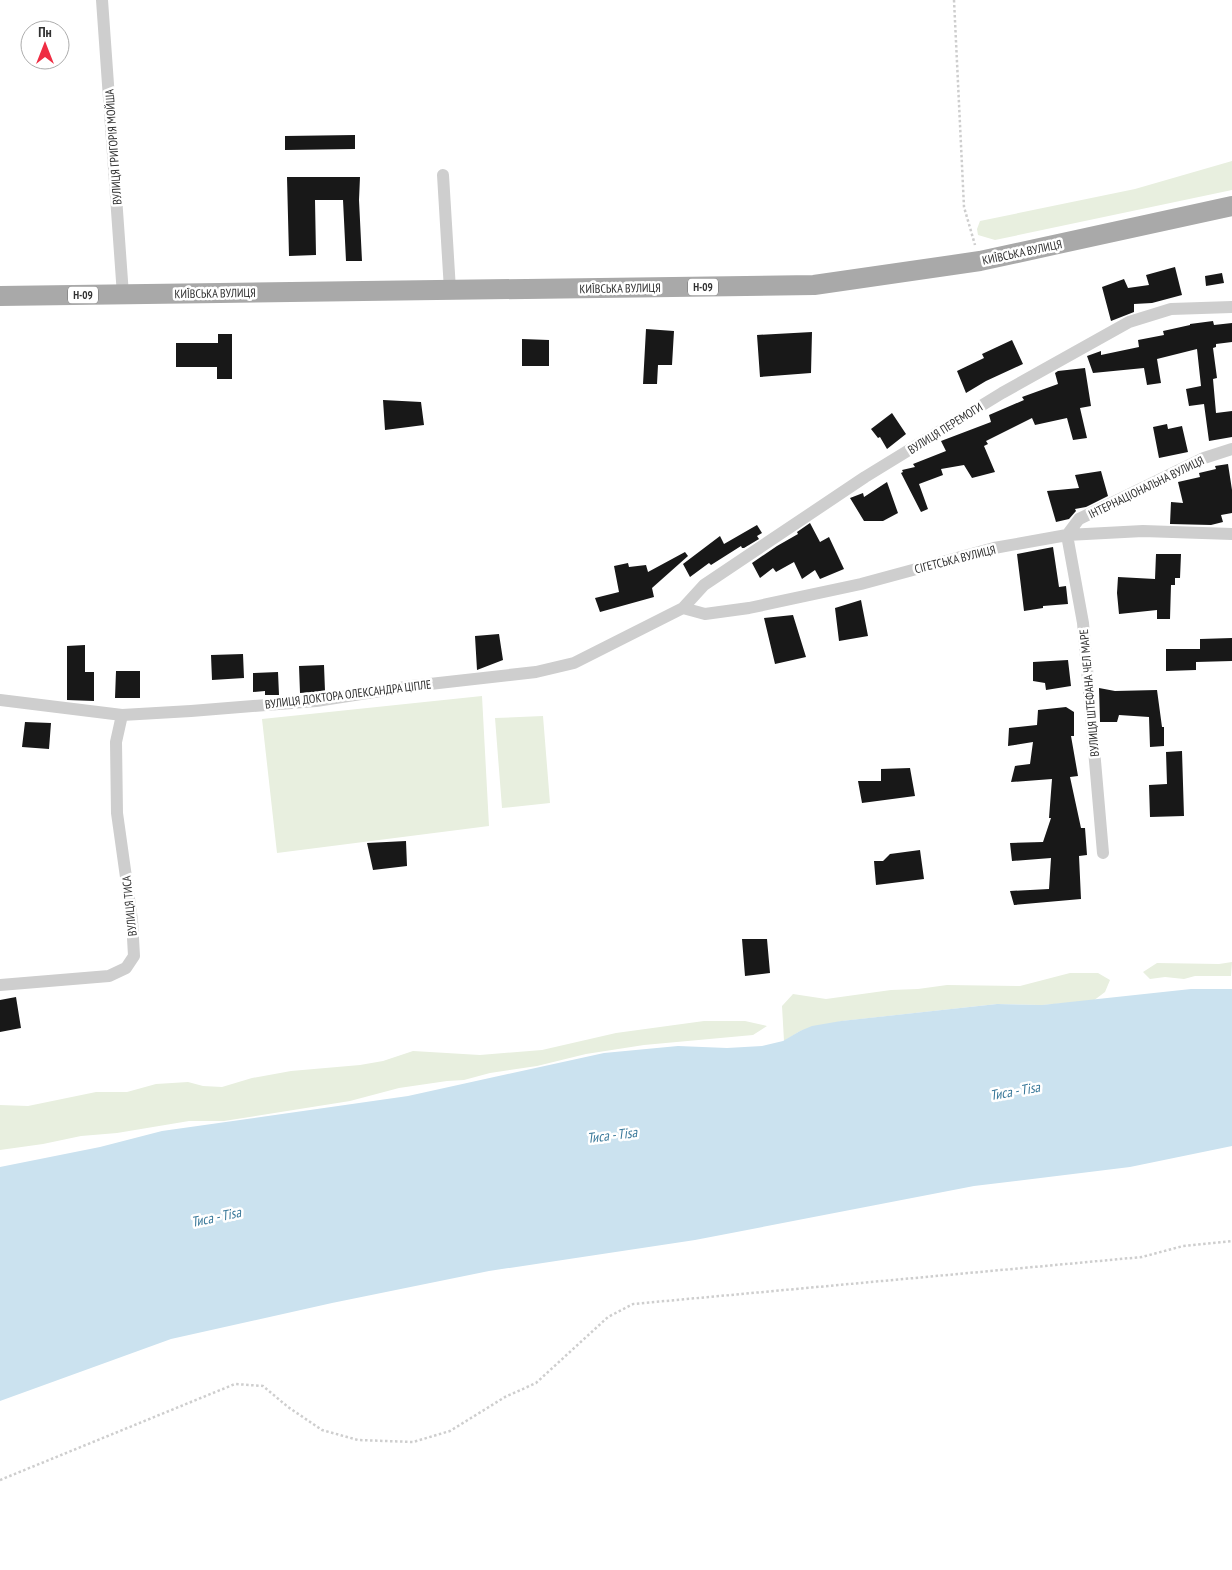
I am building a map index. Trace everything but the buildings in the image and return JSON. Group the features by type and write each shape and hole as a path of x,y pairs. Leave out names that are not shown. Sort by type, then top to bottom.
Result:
{"main road":[{"name":"КИЇВСЬКА ВУЛИЦЯ","path":"0,296 814,285 980,261 1232,206"}],"street":[{"name":"ВУЛИЦЯ ГРИГОРІЯ МОЙША","path":"102,0 123,295"},
{"path":"443,175 450,290"},
{"name":"ВУЛИЦЯ ПЕРЕМОГИ","path":"683,608 704,585 865,477 1002,393 1129,322 1171,309 1232,307"},
{"name":"ІНТЕРНАЦІОНАЛЬНА ВУЛИЦЯ","path":"1067,535 1079,520 1204,458 1232,449"},
{"name":"СІГЕТСЬКА ВУЛИЦЯ","path":"683,608 705,614 750,608 861,584 994,548 1067,535 1143,531 1232,534"},
{"name":"ВУЛИЦЯ ШТЕФАНА ЧЕЛ МАРЕ","path":"1067,535 1083,623 1103,853"},
{"name":"ВУЛИЦЯ ДОКТОРА ОЛЕКСАНДРА ЦІПЛЕ","path":"0,700 122,715 316,701 412,686 536,672 574,663 683,608"},
{"name":"ВУЛИЦЯ ТИСА","path":"0,985 109,976 126,968 134,956 132,920 118,813 116,742 122,715"}],"path":[{"path":"954,0 964,207 980,261"},
{"path":"0,1480 235,1384 263,1386 288,1407 322,1430 358,1440 413,1442 450,1432 505,1397 536,1383 608,1317 633,1304 1142,1257 1184,1246 1232,1241"}],"green space":[{"path":"1232,161 1232,190 995,240 978,235 977,229 980,221 1135,189"},
{"path":"482,696 489,826 277,853 262,719"},
{"path":"543,716 550,803 502,808 495,718"},
{"path":"1232,962 1231,976 1150,979 1143,972 1157,963 1219,964"},
{"path":"1070,973 1098,973 1110,980 1105,992 1093,1001 1042,1005 997,1004 842,1021 800,1031 784,1041 782,1006 793,994 826,999 947,985 1020,986"},
{"path":"704,1021 745,1021 767,1026 753,1035 644,1045 586,1054 537,1066 490,1073 464,1080 399,1088 350,1101 224,1121 189,1121 117,1133 81,1136 0,1150 0,1105 28,1106 96,1092 127,1092 156,1084 188,1082 203,1086 222,1087 252,1078 291,1071 383,1061 413,1051 480,1055 542,1050 616,1033"}],"water":[{"name":"Тиса - Tisa","path":"1191,989 1232,989 1232,1146 1130,1167 974,1186 695,1240 489,1271 332,1303 171,1339 0,1401 0,1167 100,1147 162,1131 408,1096 604,1053 678,1046 727,1048 762,1046 783,1041 812,1026 841,1021 997,1004 1042,1005"}]}
